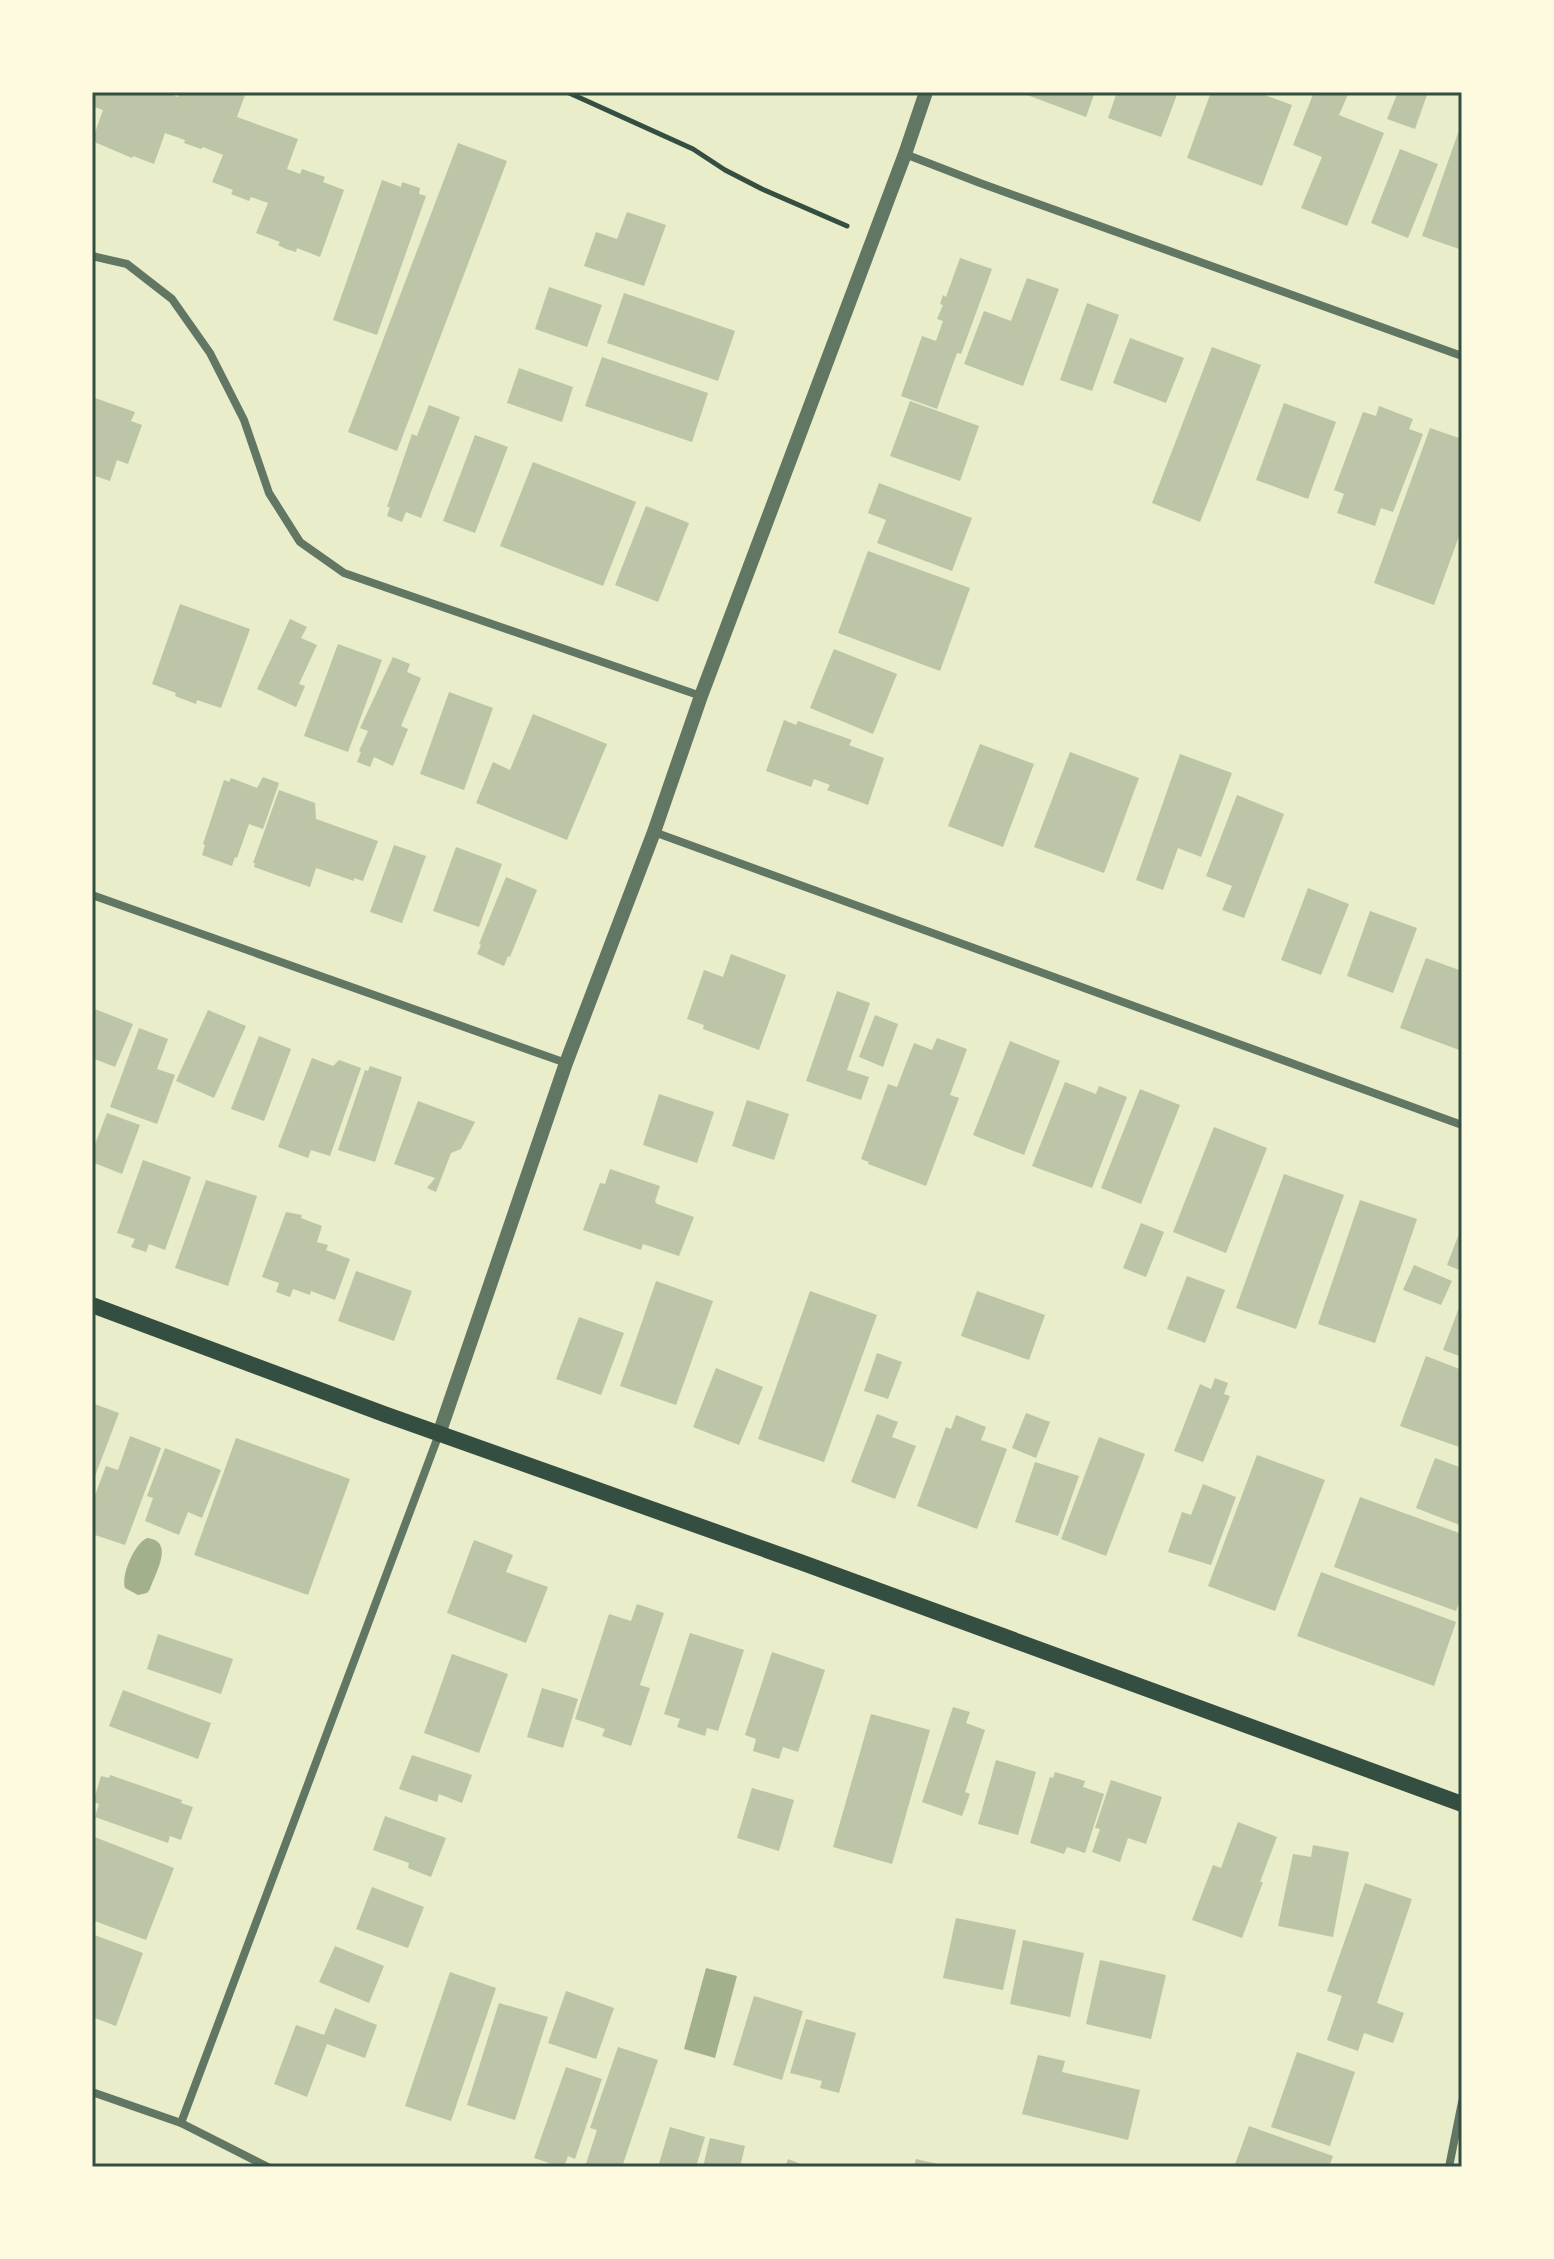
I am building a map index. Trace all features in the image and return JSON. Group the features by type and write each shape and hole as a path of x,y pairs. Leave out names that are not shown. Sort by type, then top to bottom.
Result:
{"main road":[{"path":"92,1305 439,1434 803,1563 1462,1804"}],"street":[{"path":"181,2123 439,1434 566,1063 926,92"},
{"path":"905,154 1462,356"},
{"path":"92,256 127,264 172,299 210,353 244,420 269,493 300,542 344,573 701,696"},
{"path":"654,832 1462,1125"},
{"path":"92,895 566,1063"},
{"path":"92,2092 181,2123 268,2167"},
{"path":"1449,2167 1462,2102"}],"path":[{"path":"567,92 693,149 762,189 873,237"}],"shaded area":[{"path":"147,1538 160,1545 161,1558 150,1589 138,1595 125,1588 124,1582 133,1553"},
{"path":"706,1968 737,1976 715,2058 684,2049"}],"building":[{"path":"92,92 166,92 178,97 180,92 246,92 237,117 298,139 287,169 300,174 302,169 325,177 323,182 344,190 320,257 297,248 296,252 286,249 278,245 280,242 256,233 268,203 251,197 249,201 231,194 233,190 212,182 223,155 184,143 185,140 165,133 154,164 92,141 103,110 92,106"},
{"path":"1019,92 1095,92 1086,117"},
{"path":"1117,92 1178,92 1161,137 1108,118"},
{"path":"1211,92 1256,92 1292,105 1262,186 1187,158"},
{"path":"1314,92 1349,92 1339,115 1384,133 1347,226 1301,208 1322,157 1293,145"},
{"path":"1398,92 1428,92 1415,129 1387,119"},
{"path":"1458,133 1462,135 1462,250 1422,236"},
{"path":"458,143 507,161 397,451 348,432"},
{"path":"1400,149 1438,164 1408,238 1371,223"},
{"path":"382,180 401,187 402,182 420,188 419,194 426,196 377,335 333,320"},
{"path":"627,212 666,225 644,286 584,266 596,232 617,239"},
{"path":"960,258 992,269 937,409 901,396 922,336 936,341 943,321 937,319 943,305 940,304 943,295 946,297"},
{"path":"1027,278 1059,289 1023,386 964,364 984,311 1011,321"},
{"path":"549,287 602,305 587,347 535,329"},
{"path":"624,293 735,331 718,381 607,343"},
{"path":"1087,303 1119,315 1092,391 1060,380"},
{"path":"1130,338 1184,358 1166,403 1113,383"},
{"path":"1212,347 1261,365 1200,522 1152,503"},
{"path":"602,357 708,393 692,442 585,406"},
{"path":"519,368 573,387 562,422 507,403"},
{"path":"92,397 135,412 131,421 142,425 128,464 117,460 110,481 92,475"},
{"path":"910,401 979,426 960,481 890,456"},
{"path":"1284,403 1336,422 1308,499 1256,480"},
{"path":"429,405 460,417 421,518 406,512 402,522 387,516 390,507 387,507 412,434 417,436"},
{"path":"1379,406 1413,419 1409,429 1423,434 1393,512 1381,508 1375,526 1337,513 1344,494 1334,490 1363,412 1376,416"},
{"path":"1430,428 1462,439 1462,528 1434,605 1374,583"},
{"path":"475,435 508,447 475,533 443,521"},
{"path":"533,462 636,502 603,586 500,546"},
{"path":"879,483 972,518 952,571 877,543 886,520 868,513"},
{"path":"646,506 689,523 658,602 615,585"},
{"path":"868,551 970,588 940,671 838,633"},
{"path":"180,604 250,629 221,708 197,700 196,704 152,684"},
{"path":"290,619 307,627 301,638 317,645 299,684 305,686 296,707 257,689"},
{"path":"338,644 382,660 348,752 304,736"},
{"path":"834,649 897,674 873,734 810,708"},
{"path":"393,657 410,664 407,672 421,678 401,726 408,729 393,766 374,757 370,767 357,762 368,731 360,728"},
{"path":"449,692 493,708 464,790 420,774"},
{"path":"533,714 607,744 567,840 476,803 493,762 510,770"},
{"path":"784,720 796,725 798,721 852,740 849,745 884,758 868,805 827,790 830,785 814,779 811,787 766,771"},
{"path":"980,744 1034,764 1003,847 948,826"},
{"path":"1070,752 1139,778 1104,873 1034,847"},
{"path":"1180,754 1232,773 1201,857 1178,848 1163,890 1136,880"},
{"path":"263,777 279,783 263,829 249,824 232,866 202,855 224,780 229,782 231,778 257,788"},
{"path":"279,790 315,803 316,819 378,841 363,881 316,868 310,887 254,867"},
{"path":"1237,795 1284,814 1244,918 1222,910 1232,886 1206,876"},
{"path":"394,845 426,856 402,923 370,912"},
{"path":"456,847 502,864 479,927 433,911"},
{"path":"506,877 537,890 504,966 477,954"},
{"path":"1308,888 1349,904 1321,975 1281,960"},
{"path":"1370,911 1417,928 1393,993 1347,976"},
{"path":"731,954 786,975 759,1050 703,1029 704,1025 687,1019 704,970 723,977"},
{"path":"1426,958 1462,971 1462,1051 1400,1028"},
{"path":"837,991 870,1003 847,1070 869,1077 861,1100 806,1081"},
{"path":"92,1008 133,1024 115,1067 92,1058"},
{"path":"208,1010 246,1026 214,1098 176,1081"},
{"path":"875,1015 898,1024 883,1067 859,1057"},
{"path":"139,1028 168,1039 157,1069 175,1075 157,1124 110,1107"},
{"path":"259,1036 291,1049 264,1121 231,1109"},
{"path":"937,1038 967,1049 950,1095 959,1098 926,1186 861,1159 888,1084 897,1087 914,1043 932,1050"},
{"path":"1010,1041 1060,1061 1024,1155 973,1135"},
{"path":"312,1058 333,1066 339,1060 361,1068 330,1156 311,1150 308,1158 278,1147"},
{"path":"370,1066 402,1077 375,1162 338,1150 365,1070 368,1071"},
{"path":"1065,1082 1096,1094 1099,1086 1127,1097 1092,1188 1032,1166"},
{"path":"1140,1089 1180,1105 1141,1204 1101,1188"},
{"path":"659,1094 714,1112 697,1163 643,1145"},
{"path":"747,1100 789,1114 774,1160 732,1146"},
{"path":"418,1101 475,1122 461,1149 451,1153 436,1192 427,1188 435,1178 394,1164"},
{"path":"107,1113 140,1125 122,1174 92,1162 92,1152"},
{"path":"1214,1127 1267,1148 1226,1253 1173,1232"},
{"path":"143,1160 191,1177 165,1250 149,1244 146,1252 131,1247 135,1239 117,1233"},
{"path":"610,1169 660,1186 655,1201 657,1204 694,1217 679,1256 643,1244 641,1250 583,1230 600,1183 605,1184"},
{"path":"1284,1174 1344,1195 1296,1329 1236,1308"},
{"path":"206,1180 257,1196 228,1286 175,1268"},
{"path":"1360,1200 1417,1219 1375,1343 1318,1324"},
{"path":"286,1212 302,1215 301,1218 322,1226 317,1242 328,1245 326,1250 350,1259 335,1300 311,1291 310,1295 293,1289 290,1297 276,1292 279,1283 262,1277"},
{"path":"1141,1223 1164,1232 1146,1277 1123,1268"},
{"path":"1462,1226 1462,1271 1447,1265"},
{"path":"1414,1265 1452,1281 1441,1305 1403,1290"},
{"path":"356,1271 412,1291 394,1341 338,1321"},
{"path":"1187,1276 1225,1290 1205,1343 1167,1329"},
{"path":"656,1281 713,1301 676,1405 620,1386"},
{"path":"810,1291 877,1315 824,1462 758,1439"},
{"path":"977,1291 1045,1315 1029,1360 961,1336"},
{"path":"1462,1300 1462,1357 1443,1350"},
{"path":"579,1317 624,1333 601,1395 556,1379"},
{"path":"877,1353 902,1362 888,1399 864,1391"},
{"path":"1426,1356 1462,1370 1462,1448 1400,1426"},
{"path":"716,1368 763,1387 739,1445 693,1427"},
{"path":"1215,1378 1228,1383 1224,1394 1230,1396 1203,1462 1174,1451 1200,1384 1211,1389"},
{"path":"92,1403 119,1413 92,1484"},
{"path":"1026,1413 1050,1422 1036,1458 1012,1448"},
{"path":"877,1414 898,1422 892,1437 916,1446 895,1499 851,1482"},
{"path":"956,1415 986,1427 981,1440 1007,1449 977,1529 917,1506 946,1427 951,1429"},
{"path":"130,1436 161,1448 125,1545 92,1534 92,1503 106,1466 118,1470"},
{"path":"1099,1437 1145,1454 1106,1556 1061,1539"},
{"path":"236,1438 350,1479 308,1595 194,1555"},
{"path":"165,1448 221,1470 202,1518 188,1512 179,1535 145,1521 153,1498 147,1496"},
{"path":"1257,1455 1325,1480 1275,1611 1208,1586"},
{"path":"1435,1458 1462,1468 1462,1526 1416,1508"},
{"path":"1035,1462 1079,1476 1058,1536 1015,1522"},
{"path":"1203,1484 1236,1497 1211,1565 1168,1552 1182,1512 1191,1515"},
{"path":"1360,1497 1462,1534 1462,1594 1456,1611 1334,1567"},
{"path":"474,1540 513,1555 506,1572 548,1587 526,1643 447,1613"},
{"path":"1321,1572 1456,1622 1434,1686 1297,1636"},
{"path":"637,1604 664,1613 640,1685 650,1688 631,1746 602,1736 605,1729 575,1719 609,1614 631,1621"},
{"path":"690,1633 744,1650 718,1731 707,1728 705,1736 677,1727 680,1719 664,1714"},
{"path":"158,1634 233,1659 221,1694 147,1669"},
{"path":"772,1652 825,1670 798,1752 783,1747 779,1759 753,1751 756,1739 745,1735"},
{"path":"452,1654 508,1674 479,1753 424,1733"},
{"path":"542,1688 578,1699 563,1748 527,1737"},
{"path":"123,1690 211,1723 198,1759 109,1726"},
{"path":"953,1707 970,1712 966,1723 985,1730 965,1792 970,1794 962,1816 922,1802"},
{"path":"871,1714 930,1730 892,1864 833,1847"},
{"path":"412,1755 472,1775 462,1803 439,1794 437,1802 399,1789"},
{"path":"996,1760 1036,1772 1018,1835 978,1824"},
{"path":"1055,1772 1085,1781 1083,1787 1104,1794 1085,1853 1067,1847 1064,1854 1030,1843 1050,1777 1053,1778"},
{"path":"110,1775 182,1800 181,1803 193,1807 181,1840 170,1836 168,1843 95,1817 99,1804 93,1802 101,1776 109,1778"},
{"path":"1111,1780 1162,1797 1146,1844 1128,1838 1120,1862 1092,1852 1100,1829 1095,1828"},
{"path":"752,1788 794,1800 779,1851 737,1838"},
{"path":"385,1816 446,1838 431,1877 408,1868 409,1863 373,1850"},
{"path":"1238,1822 1277,1837 1242,1938 1192,1920 1213,1865 1221,1868"},
{"path":"92,1836 174,1868 146,1940 92,1920"},
{"path":"1313,1845 1349,1852 1333,1937 1278,1926 1293,1854 1311,1857"},
{"path":"1365,1883 1412,1899 1377,2003 1404,2013 1393,2043 1364,2033 1358,2051 1327,2040 1342,1996 1327,1991"},
{"path":"372,1887 424,1907 408,1948 356,1929"},
{"path":"956,1918 1016,1930 1003,1990 943,1978"},
{"path":"92,1934 143,1953 116,2026 92,2017"},
{"path":"1023,1940 1084,1953 1070,2017 1010,2004"},
{"path":"335,1946 384,1966 369,2003 319,1982"},
{"path":"1100,1960 1166,1975 1151,2039 1086,2024"},
{"path":"450,1972 496,1988 451,2121 405,2106"},
{"path":"566,1991 614,2008 596,2059 548,2043"},
{"path":"754,1996 803,2011 782,2080 733,2065"},
{"path":"499,2003 548,2017 515,2120 467,2105"},
{"path":"335,2008 377,2025 365,2058 327,2044 307,2097 274,2084 296,2025 324,2035"},
{"path":"806,2019 856,2033 839,2093 820,2088 822,2081 790,2073"},
{"path":"618,2047 658,2060 622,2167 585,2167 597,2130 590,2128"},
{"path":"1297,2052 1355,2072 1330,2146 1271,2127"},
{"path":"1038,2055 1065,2061 1062,2072 1140,2090 1128,2140 1022,2114"},
{"path":"566,2067 602,2079 575,2159 568,2156 564,2167 561,2167 534,2158"},
{"path":"1249,2126 1333,2156 1329,2167 1234,2167"},
{"path":"670,2127 705,2137 696,2167 658,2167"},
{"path":"710,2138 745,2146 740,2167 703,2167"},
{"path":"788,2159 808,2167 785,2167"},
{"path":"916,2159 947,2166 947,2167 914,2167"}]}
